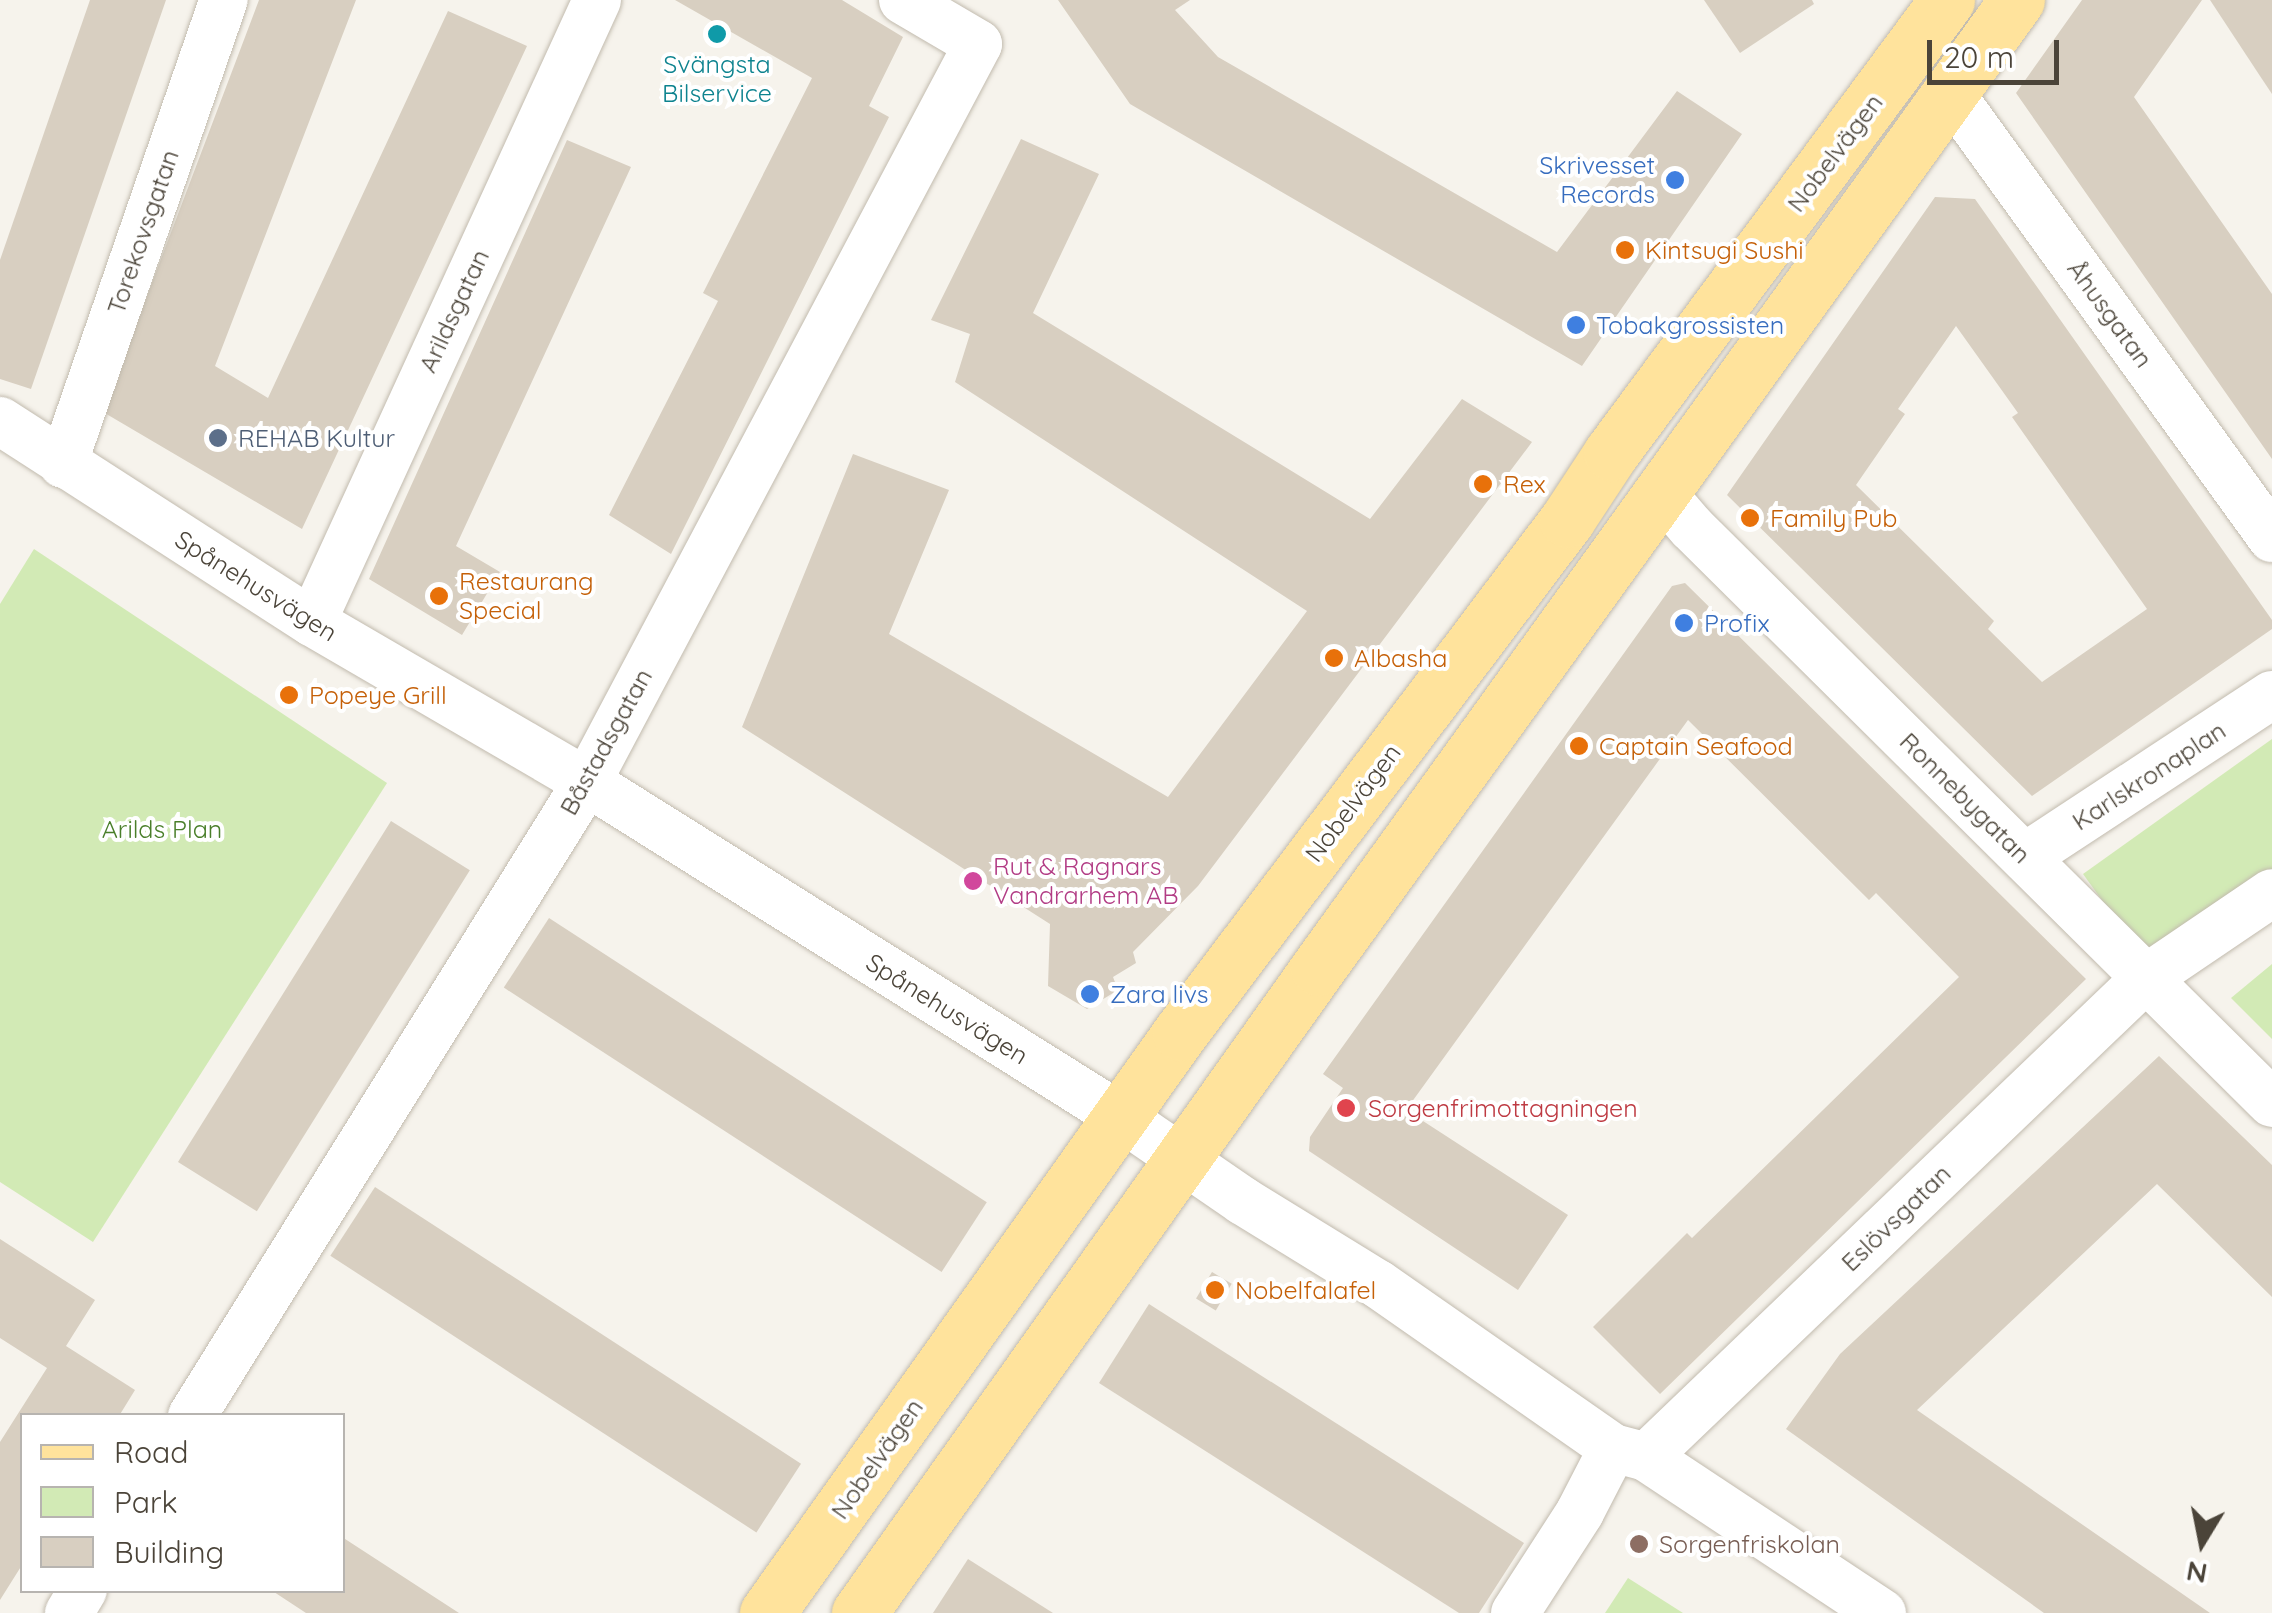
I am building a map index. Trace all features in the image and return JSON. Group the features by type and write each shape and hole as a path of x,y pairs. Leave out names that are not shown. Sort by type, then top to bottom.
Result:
{"main road":[{"name":"Nobelvägen","path":"768,1613 1121,1117 1567,520 1611,453 1947,0"},
{"path":"859,1613 1948,90 2017,0"}],"street":[{"name":"Torekovsgatan","path":"63,464 224,0"},
{"name":"Arildsgatan","path":"312,622 597,0"},
{"name":"Båstadsgatan","path":"194,1413 587,782 978,44 903,0"},
{"name":"Åhusgatan","path":"1948,90 2272,538"},
{"name":"Spånehusvägen","path":"0,421 312,622 587,782 1121,1117 1630,1453 1882,1613"},
{"name":"Ronnebygatan","path":"1660,492 1690,527 2272,1103"},
{"name":"Karlskronaplan","path":"2025,858 2272,695"},
{"path":"2145,979 2272,893"},
{"name":"Eslövsgatan","path":"1516,1613 1580,1512 1630,1453 2145,979"}],"green space":[{"name":"Arilds Plan","path":"34,549 387,783 93,1242 0,1182 0,604"},
{"path":"2272,739 2272,892 2156,975 2083,874"},
{"path":"2272,964 2272,1039 2231,998"},
{"path":"1628,1578 1683,1613 1605,1613"}],"building":[{"path":"90,0 166,0 31,389 0,379 0,260"},
{"path":"259,0 356,0 215,366 268,398 448,11 527,46 302,529 103,412"},
{"path":"675,0 842,0 903,37 869,106 889,117 671,554 609,515 718,301 703,293 812,78"},
{"path":"1058,0 1190,0 1175,10 1218,57 1557,252 1677,91 1742,134 1582,366 1130,104"},
{"path":"1704,0 1812,0 1814,4 1740,53"},
{"path":"2082,0 2202,0 2134,97 2272,294 2272,459 2016,93"},
{"path":"2210,0 2272,0 2272,94 2260,76"},
{"path":"1021,139 1099,174 1033,313 1370,519 1462,399 1532,442 1198,886 1133,952 1136,963 1113,977 1118,990 1087,1009 1048,986 1050,924 742,727 853,454 949,490 889,634 1168,797 1307,611 955,382 970,334 931,320"},
{"path":"567,140 631,167 456,546 500,572 462,635 369,579"},
{"path":"1935,197 1975,199 2272,620 2272,629 2032,796 1727,495","holes":["1956,326 2018,413 2012,417 2147,609 2042,682 1988,629 1994,621 1856,485 1905,414 1898,409"]},
{"path":"1685,583 2086,979 1660,1394 1593,1327 1687,1233 1692,1238 1959,977 1876,893 1869,900 1688,720 1406,1110 1568,1215 1518,1290 1309,1151 1310,1137 1343,1088 1323,1074 1672,586"},
{"path":"391,821 470,870 257,1211 178,1162"},
{"path":"549,918 987,1202 942,1272 504,988"},
{"path":"2159,1056 2272,1165 2272,1297 2157,1184 1917,1410 2210,1613 2044,1613 1786,1429 1840,1354"},
{"path":"375,1187 801,1464 756,1532 330,1256"},
{"path":"0,1239 95,1300 66,1346 135,1390 121,1413 20,1413 20,1568 0,1600 0,1442 47,1368 0,1338"},
{"path":"1212,1272 1232,1284 1216,1310 1196,1299"},
{"path":"1149,1304 1524,1543 1479,1613 1459,1613 1099,1383"},
{"path":"345,1539 459,1613 306,1613 276,1593 345,1593"},
{"path":"968,1559 1053,1613 933,1613"}],"place":[{"name":"Svängsta Bilservice","path":"717,34"},
{"name":"Skrivesset Records","path":"1675,180"},
{"name":"Kintsugi Sushi","path":"1625,250"},
{"name":"Tobakgrossisten","path":"1576,325"},
{"name":"REHAB Kultur","path":"218,438"},
{"name":"Rex","path":"1483,484"},
{"name":"Family Pub","path":"1750,518"},
{"name":"Restaurang Special","path":"439,596"},
{"name":"Profix","path":"1684,623"},
{"name":"Albasha","path":"1334,658"},
{"name":"Popeye Grill","path":"289,695"},
{"name":"Captain Seafood","path":"1579,746"},
{"name":"Rut & Ragnars Vandrarhem AB","path":"973,881"},
{"name":"Zara livs","path":"1090,994"},
{"name":"Sorgenfrimottagningen","path":"1346,1108"},
{"name":"Nobelfalafel","path":"1215,1290"},
{"name":"Sorgenfriskolan","path":"1639,1544"}]}
